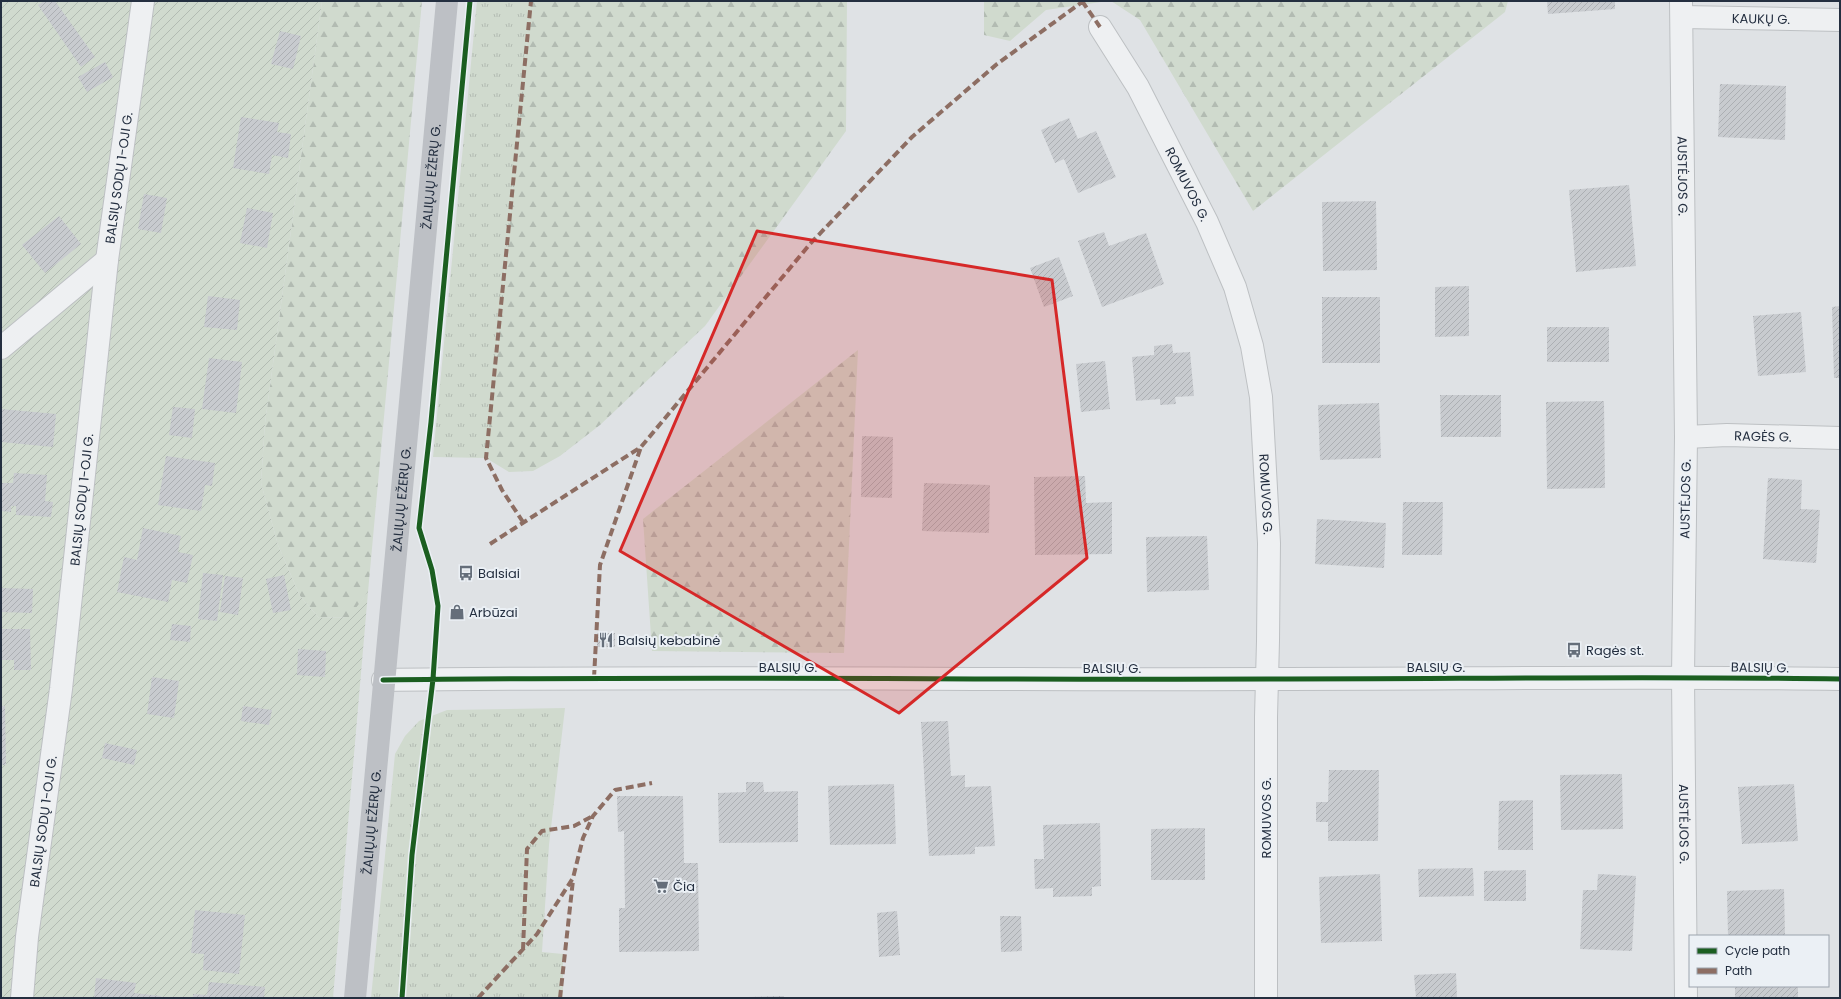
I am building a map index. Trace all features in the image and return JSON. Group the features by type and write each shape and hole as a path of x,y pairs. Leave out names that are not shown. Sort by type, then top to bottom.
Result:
{"main road":[{"name":"ŽALIŲJŲ EŽERŲ G.","path":"355,998 383,680 447,1"}],"street":[{"name":"BALSIŲ SODŲ 1-OJI G.","path":"22,998 27,937 61,689 107,260 143,1"},
{"name":"KAUKŲ G.","path":"1682,9 1840,20"},
{"name":"AUSTĖJOS G.","path":"1682,9 1686,437 1683,677 1686,998"},
{"name":"ROMUVOS G.","path":"1100,27 1138,87 1207,222 1235,287 1252,346 1261,397 1269,542 1266,998"},
{"path":"1,348 107,260"},
{"name":"RAGĖS G.","path":"1686,437 1727,435 1840,438"},
{"name":"BALSIŲ G.","path":"383,680 638,678 1267,679 1683,677 1840,680"}],"highlighted area":[{"path":"757,231 1052,280 1087,558 899,713 620,551"}],"green space":[{"path":"1,1 322,1 265,423 261,483 278,545 300,596 319,618 349,617 368,592 333,998 1,998"},
{"path":"322,1 422,1 368,592 350,617 319,618 300,596 278,545 261,483 265,423"},
{"path":"477,1 531,1 486,458 433,457"},
{"path":"531,1 847,1 846,131 705,326 600,425 560,456 533,471 509,472 486,458"},
{"path":"984,1 1108,1 1046,10 1010,41 984,35"},
{"path":"1111,1 1508,1 1505,12 1253,211 1140,20"},
{"path":"858,350 844,653 652,651 643,519"},
{"path":"565,708 549,845 542,952 563,954 563,998 371,998 395,754 405,736 419,721 447,710"}],"building":[{"path":"44,1 55,1 95,57 81,67 38,5"},
{"path":"1547,1 1615,1 1615,9 1548,14"},
{"path":"280,31 301,36 293,69 271,64"},
{"path":"105,62 113,77 87,92 78,77"},
{"path":"1720,84 1786,86 1785,140 1718,137"},
{"path":"241,117 279,123 277,132 291,134 288,158 272,155 269,174 233,168"},
{"path":"1069,118 1078,139 1096,131 1116,177 1078,193 1064,159 1055,163 1041,130"},
{"path":"1629,185 1636,266 1576,272 1569,190"},
{"path":"144,194 167,198 161,233 138,229"},
{"path":"1376,201 1377,270 1323,271 1322,202"},
{"path":"247,208 273,213 267,248 240,243"},
{"path":"59,216 81,244 45,273 22,245"},
{"path":"1104,232 1109,246 1146,233 1164,284 1102,307 1078,241"},
{"path":"1059,257 1073,296 1044,307 1030,268"},
{"path":"1469,286 1469,336 1435,337 1435,287"},
{"path":"208,296 240,300 237,330 204,327"},
{"path":"1322,297 1380,297 1380,363 1322,363"},
{"path":"1840,306 1840,378 1834,378 1832,307"},
{"path":"1801,312 1806,372 1758,376 1753,316"},
{"path":"1547,327 1609,327 1609,362 1547,362"},
{"path":"1172,344 1173,353 1190,352 1194,396 1175,397 1176,404 1160,405 1160,399 1136,401 1132,357 1154,355 1154,346"},
{"path":"209,358 242,362 236,413 202,409"},
{"path":"1105,361 1110,409 1081,412 1076,364"},
{"path":"1440,395 1501,395 1501,437 1441,437"},
{"path":"1604,401 1605,488 1547,489 1546,402"},
{"path":"1379,403 1381,458 1320,460 1318,405"},
{"path":"173,407 195,409 192,438 169,435"},
{"path":"1,409 56,414 53,447 1,442"},
{"path":"862,436 893,437 892,498 861,497"},
{"path":"166,456 215,463 212,486 205,485 201,511 158,505"},
{"path":"14,473 47,475 45,501 53,502 51,517 16,515 16,506 11,506 11,512 1,511 1,483 13,483"},
{"path":"1085,476 1086,503 1112,502 1112,554 1035,555 1034,477"},
{"path":"1768,478 1802,480 1801,509 1820,510 1816,563 1763,559"},
{"path":"924,483 990,485 989,533 922,531"},
{"path":"1403,502 1443,502 1442,555 1402,555"},
{"path":"1317,519 1386,523 1384,568 1315,564"},
{"path":"143,528 181,536 178,552 193,555 187,583 172,580 168,602 117,592 124,557 137,560"},
{"path":"1207,536 1209,590 1147,592 1146,537"},
{"path":"203,573 223,575 217,621 198,619"},
{"path":"284,575 291,610 273,613 266,579"},
{"path":"225,576 243,578 238,615 220,612"},
{"path":"2,588 33,589 32,613 1,612"},
{"path":"172,624 191,626 190,642 170,640"},
{"path":"1,629 30,629 31,670 14,670 14,660 1,660"},
{"name":"Balsių kebabinė","path":"597,633 615,633 615,647 597,647"},
{"path":"298,649 326,651 325,677 297,675"},
{"path":"152,677 179,681 174,718 147,714"},
{"path":"1,706 5,706 6,765 1,765"},
{"path":"243,706 272,710 269,725 241,721"},
{"path":"948,721 951,776 965,775 965,787 991,786 995,846 975,847 975,854 929,856 921,722"},
{"path":"105,743 137,750 134,765 102,758"},
{"path":"1329,770 1379,770 1378,841 1328,841 1328,822 1316,822 1316,802 1328,802"},
{"path":"1622,774 1623,829 1561,830 1560,775"},
{"path":"746,782 763,782 764,792 798,791 798,842 719,843 718,793 746,792"},
{"path":"894,784 896,844 830,845 828,786"},
{"path":"1794,784 1798,841 1742,844 1738,787"},
{"name":"Čia","path":"617,796 683,796 684,863 698,863 699,951 619,952 619,908 625,908 624,831 618,832"},
{"path":"1533,800 1533,850 1498,850 1499,801"},
{"path":"1100,823 1101,886 1092,887 1092,896 1053,897 1053,888 1035,889 1034,859 1044,859 1043,825"},
{"path":"1205,828 1205,880 1151,880 1151,829"},
{"path":"1473,868 1474,896 1419,897 1418,869"},
{"path":"1526,870 1526,901 1484,901 1484,871"},
{"path":"1380,874 1382,941 1321,943 1319,877"},
{"path":"1598,874 1636,876 1632,951 1580,949 1583,890 1597,890"},
{"path":"1784,889 1785,935 1728,935 1727,891"},
{"path":"195,910 245,915 239,974 203,970 204,954 191,953"},
{"path":"897,911 900,955 879,957 877,913"},
{"path":"1000,916 1021,916 1022,951 1001,952"},
{"path":"1456,973 1457,998 1416,998 1414,975"},
{"path":"96,978 136,983 134,993 161,996 160,998 94,998"},
{"path":"209,982 265,987 264,998 193,998 193,994 207,995"},
{"path":"1735,987 1798,987 1798,998 1735,998"},
{"path":"784,996 784,998 748,998 748,997"}],"marked path":[{"path":"523,522 502,490 486,458 531,1"},
{"path":"1082,1 1100,27"},
{"path":"490,544 641,447 810,244 912,137 997,64 1082,2"},
{"path":"594,678 600,565 641,447"},
{"path":"478,998 537,934 573,878 583,838 593,816 615,790 652,783"},
{"path":"523,950 527,849 542,831 574,826 593,816"},
{"path":"560,998 573,880"}],"cycle path":[{"path":"402,998 412,855 433,679 438,606 432,570 419,528 431,422 470,1"},
{"path":"383,680 715,678 1840,679"}],"place":[{"name":"Balsiai","path":"466,573"},
{"name":"Arbūzai","path":"457,612"},
{"name":"Balsių kebabinė","path":"606,640"},
{"name":"Ragės st.","path":"1574,650"},
{"name":"Čia","path":"661,886"}]}
